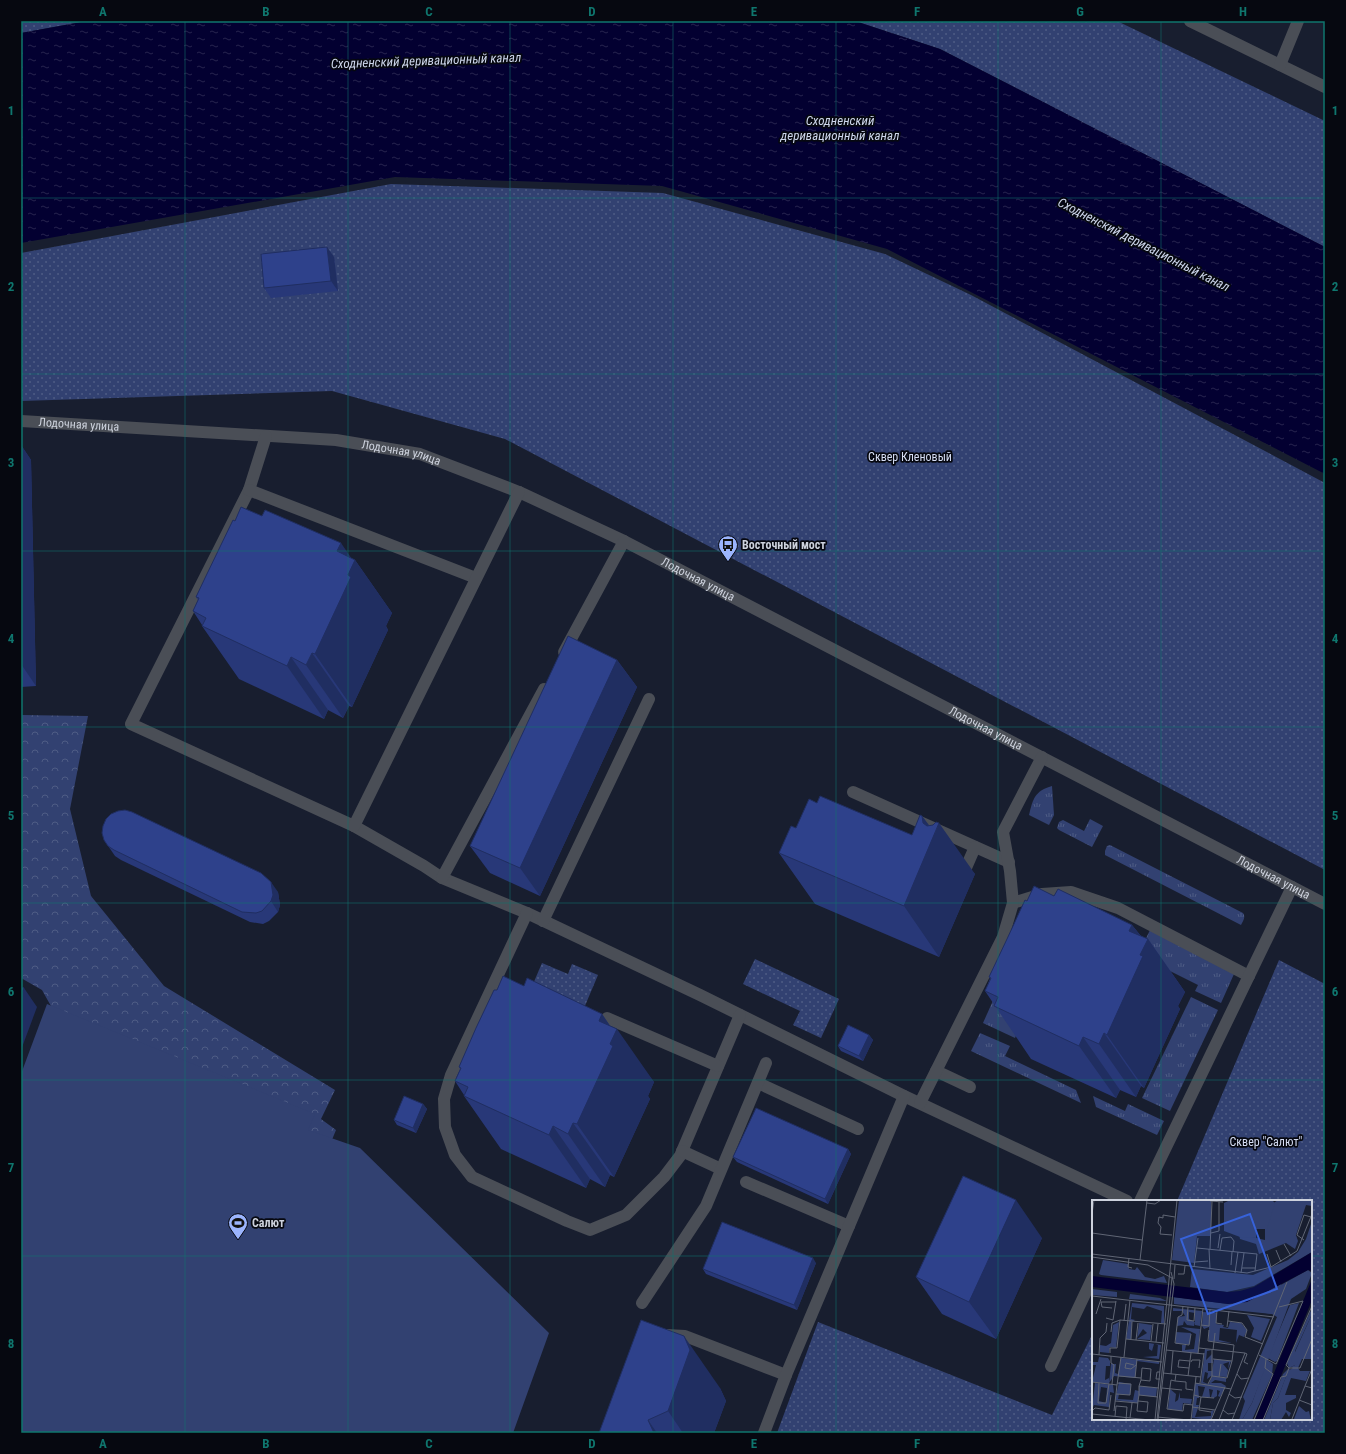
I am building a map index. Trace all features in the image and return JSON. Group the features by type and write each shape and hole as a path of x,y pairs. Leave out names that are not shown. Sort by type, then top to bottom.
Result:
{"street":[{"path":"1190,21 1325,87"},
{"path":"1280,65 1298,21"},
{"name":"Лодочная улица","path":"21,421 336,440 420,454 519,492 624,541 1325,904"},
{"path":"266,436 248,490 131,724 354,826 442,878 527,913 700,995 904,1096 1124,1200"},
{"path":"248,490 476,578"},
{"path":"354,826 519,492"},
{"path":"560,660 624,541"},
{"path":"442,878 548,681"},
{"path":"543,921 649,699"},
{"path":"920,1103 1003,937 1013,903 1009,862 1003,832 1042,757"},
{"path":"853,792 1009,862"},
{"path":"966,870 975,847"},
{"path":"1140,1200 1292,887"},
{"path":"1013,903 1042,894 1071,892 1118,908 1248,976"},
{"path":"527,913 451,1075 444,1099 445,1127 455,1155 472,1177 567,1221 590,1230 626,1215 664,1177 682,1151 740,1015"},
{"path":"607,1018 718,1066"},
{"path":"642,1303 706,1206 766,1063"},
{"path":"936,1071 970,1087"},
{"path":"758,1083 858,1129"},
{"path":"764,1433 786,1375 904,1096"},
{"path":"682,1151 721,1169"},
{"path":"746,1182 849,1226"},
{"path":"1051,1366 1092,1279"},
{"path":"658,1337 671,1335 685,1336 786,1375"}],"green space":[{"path":"21,21 87,21 21,33"},
{"path":"855,21 1117,21 1325,121 1325,247 940,49"},
{"name":"Сквер Кленовый","path":"391,184 663,193 885,254 971,295 1325,483 1325,870 505,439 332,391 21,401 21,253"},
{"path":"21,715 88,716 70,809 91,896 164,986 335,1090 321,1119 336,1130 312,1188 71,1042 42,990 21,978"},
{"path":"1052,786 1054,815 1049,825 1029,815 1032,804 1038,793"},
{"path":"1090,819 1103,826 1092,847 1057,828 1059,822 1063,820 1084,831"},
{"path":"1110,845 1243,913 1244,918 1241,925 1105,855 1107,846"},
{"path":"1150,930 1234,974 1221,1003 1195,991 1198,985 1138,955"},
{"path":"755,959 839,999 821,1038 793,1025 800,1011 743,984"},
{"name":"Сквер \"Салют\"","path":"1279,960 1325,984 1325,1433 777,1433 818,1322 1052,1415 1092,1335 1092,1420 1312,1420 1312,1200 1177,1200"},
{"path":"542,963 568,974 572,964 598,975 579,1020 527,998"},
{"path":"1000,985 1032,999 1015,1038 983,1023"},
{"path":"1191,997 1218,1010 1170,1111 1142,1098"},
{"name":"Салют","path":"47,1004 315,1114 308,1130 360,1148 549,1333 513,1433 21,1433 21,1074"},
{"path":"980,1033 1010,1046 1005,1056 1076,1090 1081,1103 971,1051"},
{"path":"1093,1096 1125,1111 1128,1104 1164,1121 1157,1135 1096,1107"}],"water":[{"name":"Сходненский деривационный канал","path":"87,21 855,21 940,49 1325,247 1325,474 887,249 662,186 395,177 21,243 21,33"}],"building":[{"path":"327,247 331,281 264,288 261,254"},
{"path":"241,507 262,516 265,510 341,543 337,551 355,560 348,575 351,577 315,654 312,653 306,665 291,657 287,666 202,626 206,618 193,611 199,598 196,597 233,520 235,521"},
{"path":"568,636 617,660 520,868 470,846"},
{"path":"820,796 912,835 920,815 922,816 923,823 927,826 933,825 936,822 939,823 904,906 779,853 791,826 796,828 809,799 817,803"},
{"path":"125,810 261,873 271,882 273,895 271,901 262,911 256,913 242,912 114,850 108,846 104,840 102,833 103,826 106,819 111,814"},
{"path":"1034,886 1054,896 1058,889 1132,925 1129,931 1148,939 1140,955 1143,956 1107,1035 1104,1033 1099,1044 1083,1037 1079,1046 994,1006 998,997 985,991 991,978 989,977 1025,900 1027,901"},
{"path":"503,976 524,986 527,978 602,1014 599,1021 617,1029 610,1044 613,1046 577,1124 573,1123 568,1134 553,1126 549,1135 464,1096 468,1087 455,1081 461,1068 459,1067 476,1028 494,990 497,990"},
{"path":"21,987 24,988 21,995"},
{"path":"848,1025 869,1035 859,1056 838,1046"},
{"path":"404,1096 423,1104 413,1128 394,1120"},
{"path":"756,1108 848,1149 825,1199 733,1157"},
{"path":"963,1176 1016,1200 969,1302 916,1277"},
{"path":"722,1222 813,1258 794,1305 703,1269"},
{"path":"641,1320 684,1336 690,1350 668,1411 648,1420 654,1433 599,1433"}],"place":[{"name":"Восточный мост","path":"728,562"},
{"name":"Салют","path":"238,1240"}]}
